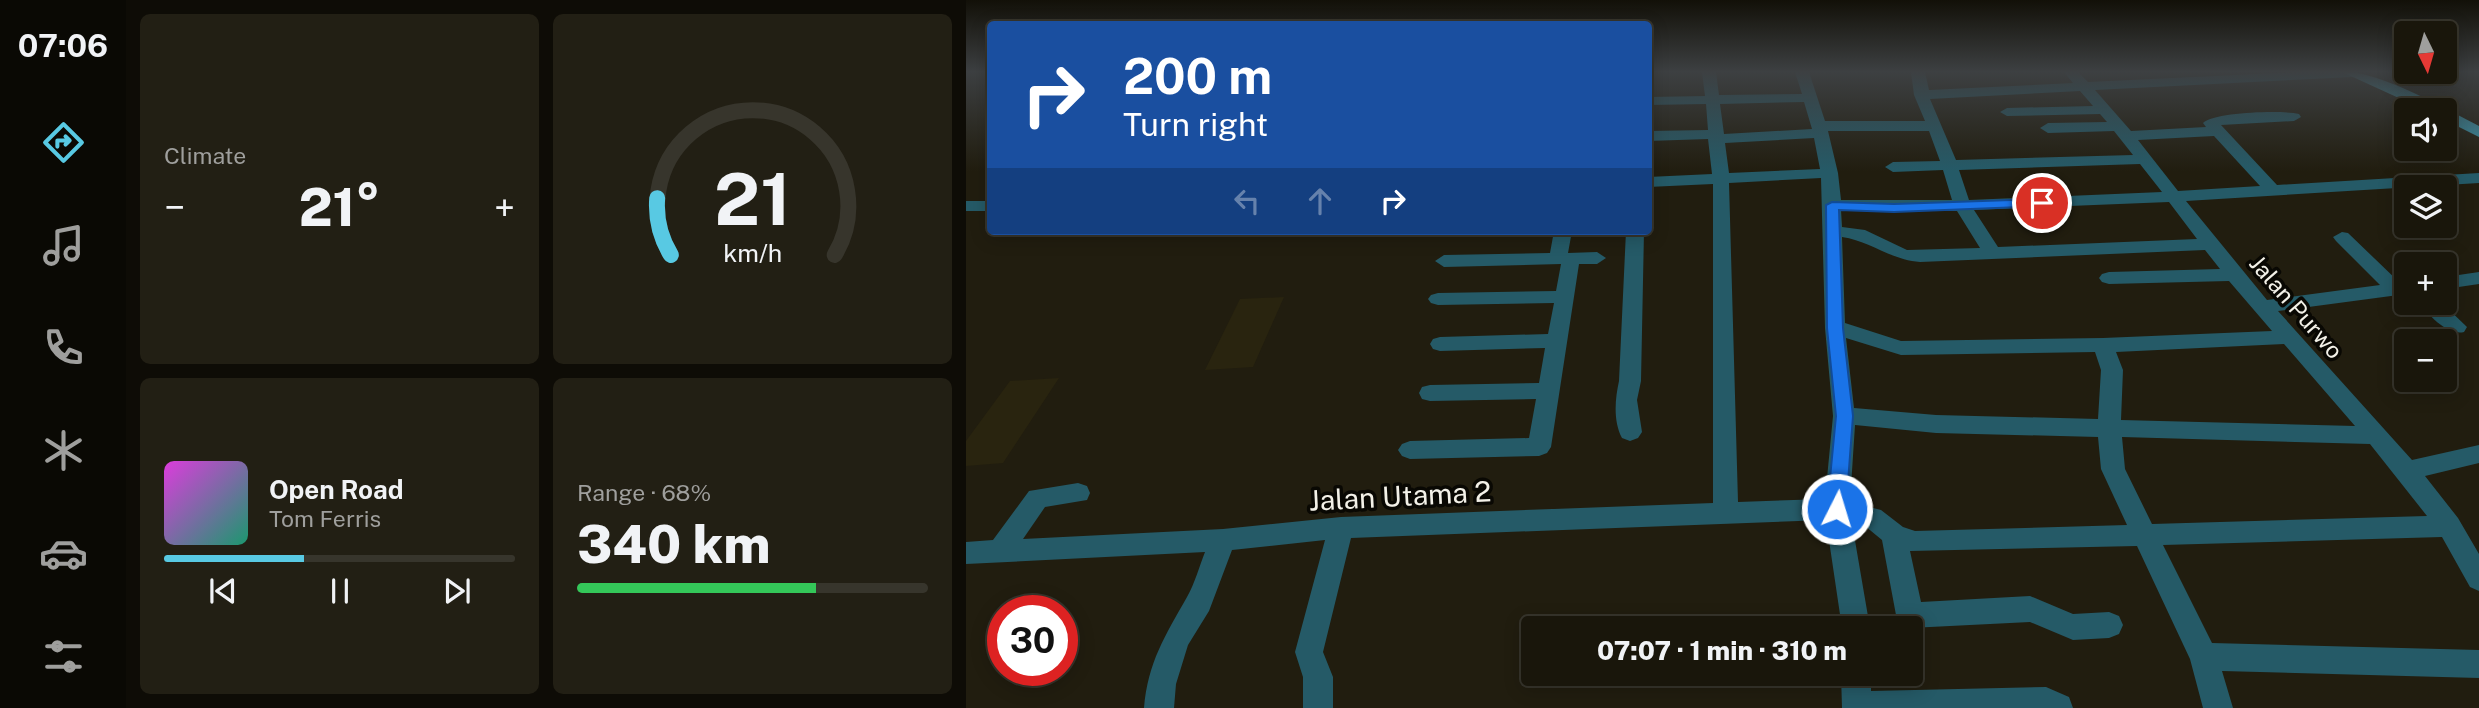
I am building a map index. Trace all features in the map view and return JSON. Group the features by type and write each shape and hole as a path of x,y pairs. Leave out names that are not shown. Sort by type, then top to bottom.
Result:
{"main road":[{"path":"2457,120 2479,132"}],"street":[{"path":"1713,105 1721,178 1726,513"},
{"path":"1812,105 1821,129 1830,173 1834,231 1835,328 1844,416 1837,509 1854,616"},
{"path":"1926,105 1963,206 1993,254"},
{"name":"Jalan Purwo","path":"2100,105 2123,131 2234,275 2407,471 2449,526 2479,579"},
{"path":"2007,112 2104,110"},
{"path":"2271,189 2211,123 2294,117"},
{"path":"1652,136 1716,136 1821,129 1935,126"},
{"path":"2048,128 2216,131"},
{"path":"1893,167 2143,159"},
{"path":"1652,182 1830,173"},
{"path":"1832,205 1963,206 2174,198 2271,189 2479,178"},
{"path":"966,206 987,205"},
{"path":"1834,231 1864,235 1904,255 1993,254 2210,244"},
{"path":"1410,450 1539,447 1564,297 1563,235"},
{"path":"1630,432 1626,400 1630,381 1635,235"},
{"path":"2342,237 2394,284"},
{"path":"1444,261 1597,258"},
{"path":"2109,278 2234,275"},
{"path":"2457,281 2479,278"},
{"path":"2263,307 2394,290"},
{"path":"1438,299 1564,297"},
{"path":"2444,315 2457,327"},
{"path":"1835,328 1859,333 1901,348 2103,345 2288,337"},
{"path":"1440,344 1557,341"},
{"path":"2103,345 2112,370 2109,427 2113,469 2204,657 2218,708"},
{"path":"1430,394 1548,391"},
{"path":"1844,416 1937,424 2378,435"},
{"path":"2407,471 2479,454"},
{"path":"1000,551 1038,498 1078,493"},
{"name":"Jalan Utama 2","path":"966,553 1223,540 1341,528 1837,509 1872,517 1894,535"},
{"path":"2109,625 2080,628 2066,626 2042,612 2030,609 1910,614 1894,535 1915,542 2449,526"},
{"path":"1318,708 1321,691 1308,652 1341,528"},
{"path":"1159,708 1161,684 1176,640 1199,602 1223,540"},
{"path":"2204,657 2479,664"},
{"path":"1856,686 1856,707 2046,702 2058,708"}],"shaded area":[{"path":"1284,297 1253,367 1205,370 1240,299"},
{"path":"1059,378 1003,463 966,466 966,441 1010,381"}],"route":[{"path":"1837,509 1844,416 1835,328 1832,205 1894,208 2042,203"}]}
